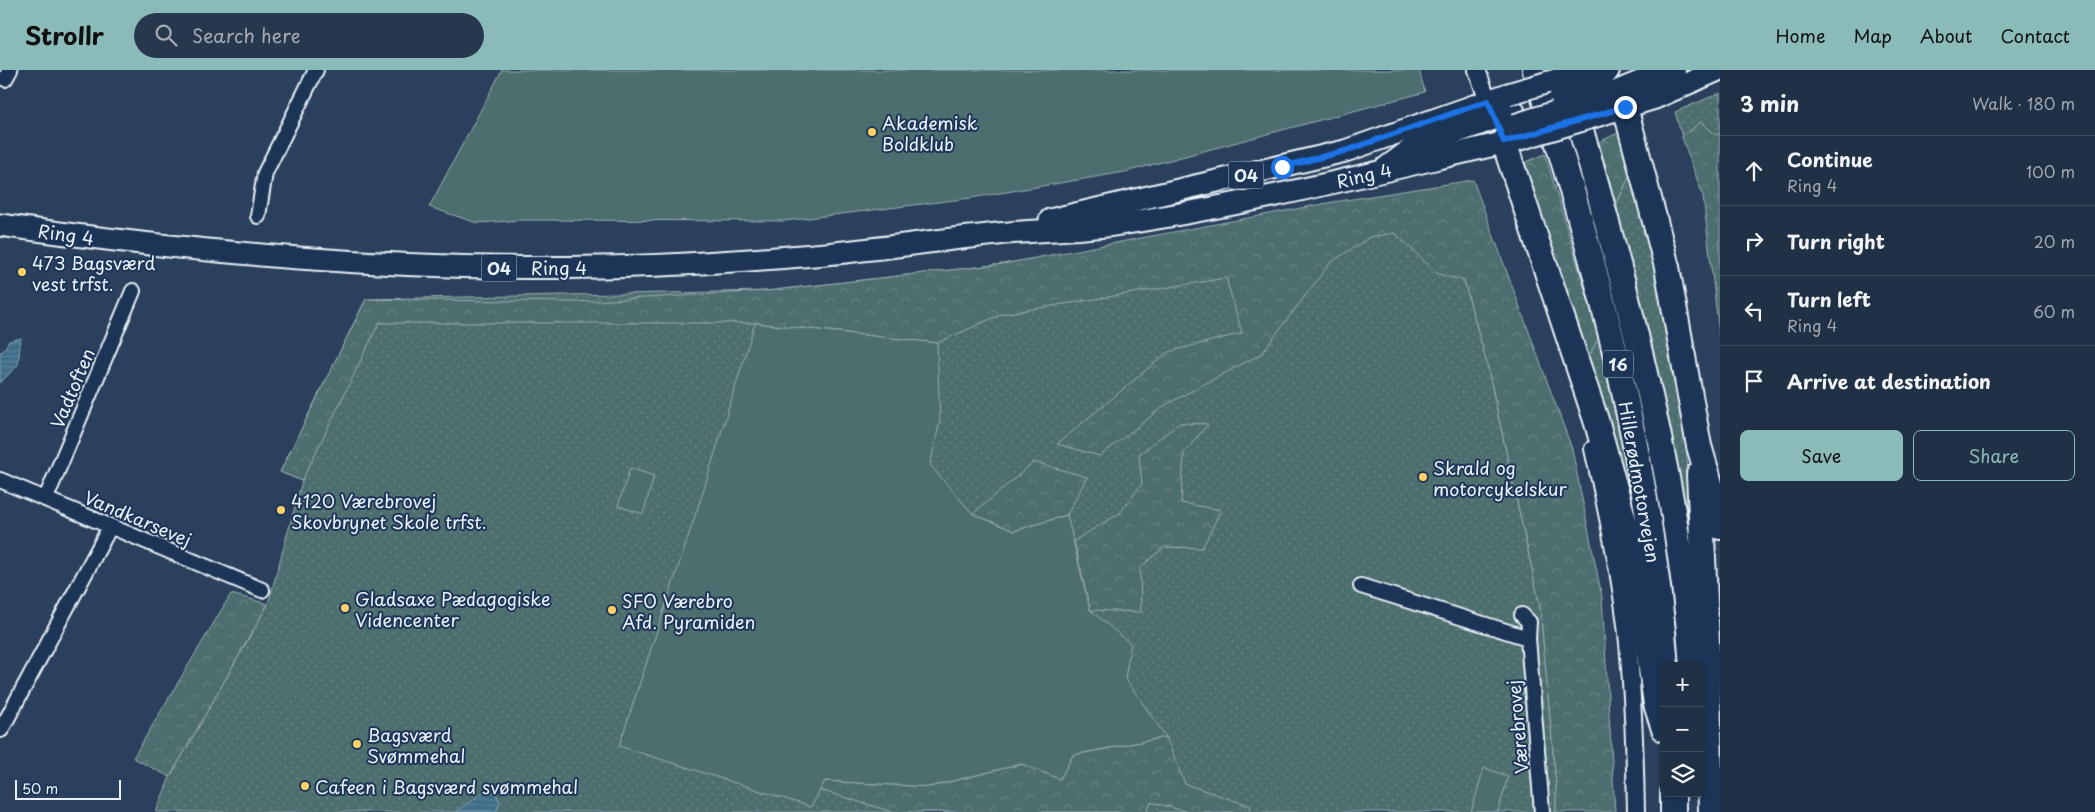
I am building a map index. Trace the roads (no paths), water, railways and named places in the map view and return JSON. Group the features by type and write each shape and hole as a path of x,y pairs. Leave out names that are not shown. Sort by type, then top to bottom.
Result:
{"highway":[{"name":"Hillerødmotorvejen","path":"1535,70 1568,173 1617,356 1647,516 1666,662"},
{"name":"Hillerødmotorvejen","path":"1563,70 1590,157 1659,432 1673,510 1687,611 1692,662"},
{"path":"1387,170 1422,143 1506,119 1586,88 1607,88 1673,70"},
{"path":"1607,88 1667,267 1699,446 1714,497 1720,527"},
{"path":"1506,119 1539,242 1597,423 1626,528 1645,626 1656,704 1660,716"},
{"path":"1699,446 1699,497 1707,641 1712,812"},
{"path":"1673,797 1673,812"},
{"path":"1699,797 1699,812"}],"main road":[{"name":"Ring 4","path":"999,234 1108,205 1345,151 1506,119 1607,88 1654,98 1718,70"},
{"name":"Ring 4","path":"0,225 162,246 260,256 483,268 601,267 712,263 816,255 999,234 1110,225 1276,195 1387,170"}],"street":[{"path":"258,216 265,172 316,70"},
{"path":"1477,70 1506,119"},
{"name":"Vadtoften","path":"46,498 134,291"},
{"path":"1584,386 1589,432 1610,525 1626,632 1632,703 1636,812"},
{"name":"Vandkarsevej","path":"0,480 262,590"},
{"path":"1,730 110,527"},
{"path":"1361,586 1528,638"},
{"name":"Værebrovej","path":"1522,615 1529,622 1528,638 1542,812"}],"water":[{"path":"21,338 18,365 0,383 0,352 3,351 9,341"},
{"path":"488,789 496,794 500,802 496,812 455,812"}],"place":[{"name":"Akademisk Boldklub","path":"872,132"},
{"name":"473 Bagsværd vest trfst.","path":"22,272"},
{"name":"Skrald og motorcykelskur","path":"1423,477"},
{"name":"4120 Værebrovej Skovbrynet Skole trfst.","path":"281,510"},
{"name":"Gladsaxe Pædagogiske Videncenter","path":"345,608"},
{"name":"SFO Værebro Afd. Pyramiden","path":"612,610"},
{"name":"Bagsværd Svømmehal","path":"357,744"},
{"name":"Cafeen i Bagsværd svømmehal","path":"305,786"}]}
